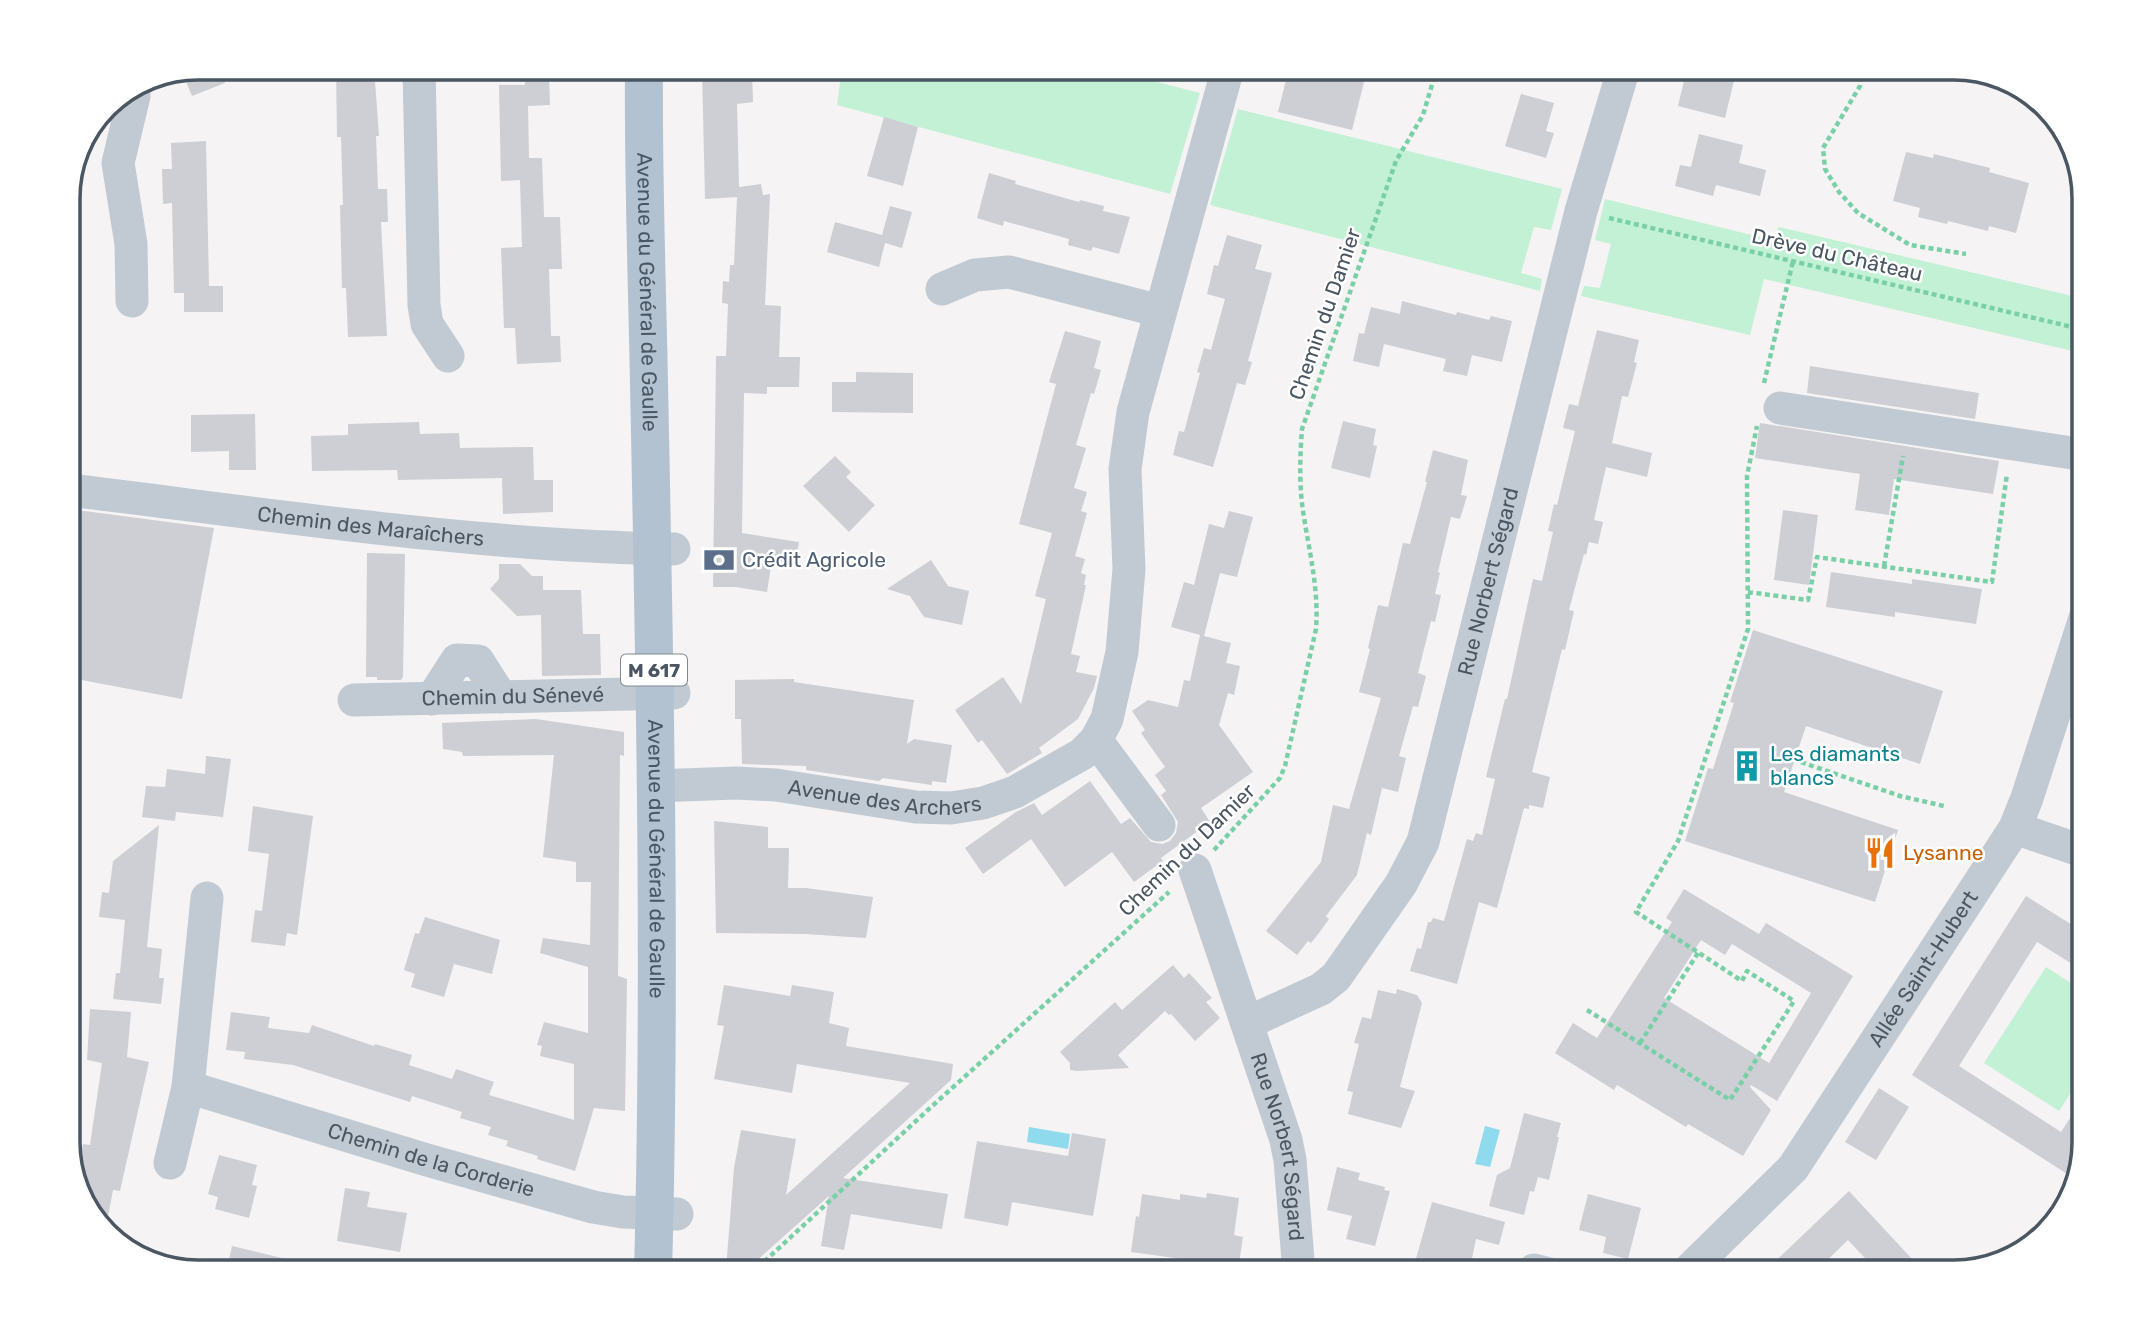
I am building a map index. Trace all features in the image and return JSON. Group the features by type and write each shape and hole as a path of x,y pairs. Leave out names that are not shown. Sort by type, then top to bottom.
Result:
{"main road":[{"name":"Avenue du Général de Gaulle","path":"644,80 663,548"},
{"name":"Avenue du Général de Gaulle","path":"656,1260 666,1214 679,971 665,785 665,80"},
{"name":"Avenue du Général de Gaulle","path":"666,1214 673,1260"}],"street":[{"path":"419,80 424,305 427,324 448,356"},
{"name":"Avenue des Archers","path":"665,785 776,785 916,807 967,807 1008,795 1035,782 1074,760 1096,740 1111,706 1122,652 1129,569 1126,454 1133,412 1225,80"},
{"name":"Rue Norbert Ségard","path":"1247,1023 1321,989 1336,977 1401,884 1423,842 1581,211 1620,80"},
{"path":"132,301 131,244 118,163 133,100"},
{"path":"943,289 975,275 1009,272 1160,311"},
{"path":"1766,406 2072,453"},
{"name":"Chemin des Maraîchers","path":"81,491 492,538 663,548"},
{"name":"Allée Saint-Hubert","path":"1699,1260 1793,1168 2015,828 2072,658"},
{"name":"Chemin du Sénevé","path":"354,700 664,693"},
{"path":"1096,740 1159,825"},
{"path":"2015,828 2072,848"},
{"name":"Rue Norbert Ségard","path":"1195,870 1286,1140 1298,1260"},
{"path":"170,1163 188,1087 207,898"},
{"name":"Chemin de la Corderie","path":"188,1087 593,1207 623,1212 666,1214"}],"path":[{"name":"Chemin du Damier","path":"766,1260 930,1108 1195,870 1272,789 1285,766 1317,611 1316,577 1303,509 1300,464 1302,429 1396,161 1423,115 1433,80"},
{"path":"1861,80 1860,86 1823,148 1825,169 1839,192 1858,213 1910,245 1966,254"},
{"name":"Drève du Château","path":"1581,211 2072,327"},
{"path":"1587,1010 1730,1100 1794,1001 1747,971 1742,981 1636,912 1678,841 1748,629 1747,476 1766,406 1793,261"},
{"path":"1884,566 1908,428"},
{"path":"1748,592 1808,600 1817,557 1992,582 2011,443"},
{"path":"1801,762 1900,796 1944,806"},
{"path":"1640,1043 1698,953"}],"green space":[{"path":"840,80 1150,80 1200,93 1170,194 837,105"},
{"path":"1238,109 1562,189 1551,230 1534,227 1521,273 1542,279 1540,291 1210,205"},
{"path":"1605,199 1772,240 1779,227 2072,296 2072,351 1764,279 1750,335 1581,296 1584,286 1600,288 1611,244 1595,240"},
{"path":"2046,967 2072,984 2072,1091 2059,1111 1984,1063"}],"water":[{"path":"1485,1126 1500,1130 1490,1167 1475,1164"},
{"path":"1029,1127 1070,1134 1068,1149 1027,1142"}],"building":[{"path":"224,80 225,83 192,96 186,82"},
{"path":"336,80 375,80 379,136 376,136 378,189 387,189 388,222 381,222 387,336 348,337 346,288 342,288 341,137 337,137"},
{"path":"525,80 549,80 550,105 528,106 529,158 542,158 544,217 560,217 562,269 549,269 551,336 560,336 561,362 517,364 515,328 504,328 501,248 522,247 520,180 501,181 499,85 525,85"},
{"path":"702,80 752,80 753,102 737,104 739,187 761,184 763,195 770,194 765,305 781,306 779,357 800,357 799,387 767,387 767,394 744,393 742,533 799,542 795,565 772,560 767,592 713,587 716,356 726,356 728,304 722,303 723,281 729,282 730,265 734,265 737,197 705,199"},
{"path":"1286,80 1364,80 1352,130 1278,112"},
{"path":"1684,80 1734,80 1725,118 1678,106"},
{"path":"1521,94 1554,103 1546,131 1554,133 1546,158 1505,146"},
{"path":"884,117 918,127 903,186 867,176"},
{"path":"1699,134 1743,145 1739,163 1766,170 1760,196 1716,185 1713,196 1675,186 1680,165 1691,167"},
{"path":"206,141 209,286 223,286 223,312 184,312 184,293 174,293 172,203 163,204 162,169 172,169 171,143"},
{"path":"1906,152 1933,158 1934,154 1990,168 1989,172 2029,183 2016,233 1989,226 1988,231 1918,217 1920,208 1893,201"},
{"path":"989,173 1016,181 1015,184 1079,202 1080,200 1104,206 1103,211 1130,217 1119,254 1093,247 1091,251 1068,245 1069,239 1004,221 1003,226 977,218"},
{"path":"890,206 912,212 902,248 885,243 879,267 827,252 835,222 882,235"},
{"path":"1227,235 1262,245 1255,269 1272,273 1248,361 1252,362 1245,385 1237,383 1213,467 1173,455 1179,431 1184,432 1204,348 1211,350 1225,299 1207,294 1214,265 1218,266"},
{"path":"1402,301 1456,315 1457,312 1489,320 1491,316 1512,321 1502,362 1472,355 1467,376 1443,371 1446,359 1384,344 1379,367 1353,361 1359,333 1364,334 1371,307 1400,314"},
{"path":"1597,330 1639,340 1634,362 1637,363 1628,397 1622,396 1612,443 1652,453 1647,477 1606,467 1594,520 1603,522 1598,544 1589,542 1586,555 1584,554 1569,610 1574,611 1565,650 1562,649 1532,772 1550,777 1543,808 1529,805 1529,809 1524,808 1497,908 1479,902 1457,984 1410,971 1417,948 1421,949 1428,922 1433,918 1444,921 1467,839 1473,841 1476,833 1482,835 1495,779 1486,777 1507,699 1533,579 1542,581 1553,532 1548,531 1575,431 1563,428 1569,404 1578,406"},
{"path":"1065,331 1101,341 1094,368 1101,370 1094,394 1091,393 1076,445 1086,448 1074,488 1087,492 1081,511 1087,513 1075,556 1085,559 1081,573 1086,575 1086,585 1071,654 1080,656 1076,672 1097,676 1094,688 1078,719 1039,748 1042,753 1007,774 982,740 978,743 955,710 1003,677 1021,704 1046,599 1035,596 1052,533 1019,524 1056,384 1049,382"},
{"path":"1810,366 1979,393 1975,419 1807,393"},
{"path":"856,372 913,373 913,413 832,412 832,382 856,382"},
{"path":"255,414 256,470 229,470 229,451 191,452 191,415"},
{"path":"1343,421 1376,429 1373,445 1377,446 1370,478 1331,468"},
{"path":"419,422 420,434 459,433 460,448 533,447 534,480 553,480 553,512 503,514 502,478 398,480 397,470 312,471 311,436 348,435 348,424"},
{"path":"1760,423 1999,461 1993,494 1894,479 1889,515 1855,510 1860,474 1755,458"},
{"path":"1433,450 1468,460 1461,495 1467,496 1460,519 1451,517 1438,572 1440,573 1435,594 1441,595 1435,622 1431,621 1418,673 1426,676 1418,707 1413,706 1399,756 1406,758 1398,792 1382,788 1371,835 1367,833 1357,875 1326,916 1329,919 1319,933 1311,943 1308,941 1297,955 1266,931 1321,862 1333,805 1349,809 1381,698 1359,692 1378,605 1388,607 1403,543 1410,544"},
{"path":"835,456 851,472 846,477 875,505 849,532 803,486"},
{"path":"1783,510 1818,515 1809,585 1774,580"},
{"path":"81,511 214,528 182,699 81,680"},
{"path":"1229,511 1253,517 1237,577 1220,573 1204,636 1231,643 1226,663 1240,666 1234,695 1228,693 1219,725 1253,772 1201,808 1210,822 1161,858 1163,861 1134,882 1112,852 1065,887 1031,839 983,874 965,848 1016,812 1034,803 1042,815 1090,781 1121,824 1130,818 1151,842 1162,844 1170,841 1176,833 1178,822 1161,795 1166,791 1155,775 1165,767 1141,733 1145,730 1132,711 1148,700 1178,707 1184,680 1190,681 1200,635 1171,627 1184,582 1194,585 1209,524 1224,528"},
{"path":"367,553 405,554 401,680 366,677"},
{"path":"931,560 948,586 969,591 962,625 924,617 910,596 887,589"},
{"path":"499,564 520,564 532,576 543,576 543,590 581,590 583,634 600,634 601,675 542,676 541,615 517,616 490,589 499,579"},
{"path":"1831,572 1912,584 1912,579 1982,589 1976,624 1895,612 1895,617 1826,607"},
{"name":"Les diamants blancs","path":"1753,630 1943,691 1920,764 1806,726 1784,792 1898,830 1875,902 1685,841 1708,768 1713,769 1734,703 1730,702"},
{"path":"794,679 794,682 914,700 907,744 914,739 952,745 946,783 932,781 932,785 883,778 879,781 806,770 806,766 742,764 741,719 735,719 735,680"},
{"path":"536,719 624,732 624,756 620,755 618,976 627,979 625,1111 594,1108 575,1171 506,1146 508,1141 488,1135 491,1127 460,1118 462,1112 412,1096 410,1102 293,1065 244,1059 245,1052 226,1050 231,1012 270,1017 268,1028 309,1033 312,1025 374,1046 375,1044 412,1055 409,1065 452,1079 456,1069 494,1082 489,1095 574,1120 574,1064 540,1056 542,1046 537,1045 544,1022 588,1033 588,967 540,953 543,938 590,945 591,882 576,882 576,862 543,857 554,755 463,756 462,752 443,749 442,723"},
{"path":"206,756 231,759 223,817 176,812 175,821 142,817 146,786 165,787 167,769 205,774"},
{"path":"253,806 313,816 297,935 287,933 285,946 251,942 255,910 262,911 269,854 248,851"},
{"path":"714,821 768,827 768,848 789,848 788,888 873,897 866,938 716,933"},
{"path":"159,825 147,947 162,949 159,978 164,978 161,1004 113,999 116,973 120,973 125,920 99,917 102,892 109,893 113,861"},
{"path":"1684,889 1759,934 1766,923 1853,976 1777,1101 1751,1085 1771,1110 1743,1156 1688,1124 1686,1127 1617,1085 1614,1090 1555,1053 1573,1023 1597,1038 1672,922 1666,918","holes":["1701,940 1725,955 1732,944 1811,993 1769,1063 1664,998"]},
{"path":"2026,896 2072,925 2072,964 2037,942 1959,1066 2061,1132 2072,1115 2071,1158 2068,1174 1912,1075"},
{"path":"425,917 500,940 492,974 454,964 444,997 411,987 415,974 404,970 415,933 419,934"},
{"path":"1173,965 1184,978 1189,973 1212,998 1206,1002 1220,1018 1195,1041 1171,1014 1165,1011 1118,1055 1129,1068 1070,1070 1070,1063 1060,1052 1115,1002 1122,1010"},
{"path":"724,985 790,996 792,985 834,992 829,1023 849,1028 846,1046 953,1064 951,1080 843,1178 948,1194 942,1229 851,1214 844,1250 821,1246 829,1196 757,1260 727,1260 734,1168 741,1130 796,1139 786,1195 910,1083 797,1064 792,1093 714,1079 724,1026 717,1025"},
{"path":"1397,989 1417,995 1422,1003 1400,1087 1415,1091 1401,1128 1348,1114 1353,1092 1347,1091 1359,1044 1354,1043 1362,1017 1371,1019 1378,990 1396,994"},
{"path":"90,1009 131,1012 127,1057 149,1062 120,1191 113,1190 108,1218 93,1195 83,1166 83,1144 90,1145 102,1063 87,1060"},
{"path":"1879,1088 1909,1107 1876,1160 1845,1142"},
{"path":"1524,1113 1561,1123 1549,1180 1538,1177 1534,1192 1530,1191 1524,1215 1489,1206 1497,1175 1510,1168"},
{"path":"1072,1133 1106,1139 1093,1216 1012,1202 1008,1226 964,1218 977,1141 1068,1156"},
{"path":"219,1155 257,1165 252,1185 257,1186 249,1218 215,1209 218,1197 208,1194"},
{"path":"1337,1167 1360,1173 1358,1180 1385,1187 1384,1190 1390,1191 1375,1246 1346,1239 1352,1216 1327,1210"},
{"path":"345,1188 370,1192 367,1207 407,1213 400,1252 337,1241"},
{"path":"1849,1191 1913,1260 1867,1260 1848,1240 1827,1260 1777,1260"},
{"path":"1207,1193 1239,1198 1234,1235 1243,1237 1239,1260 1190,1260 1131,1252 1142,1194 1180,1200 1180,1194 1206,1198"},
{"path":"1588,1194 1641,1208 1628,1259 1603,1253 1606,1237 1579,1230"},
{"path":"1432,1202 1505,1222 1499,1245 1476,1239 1472,1260 1416,1260"},
{"path":"232,1246 290,1260 229,1260"}],"place":[{"name":"Crédit Agricole","path":"719,560"},
{"name":"Les diamants blancs","path":"1747,766"},
{"name":"Lysanne","path":"1880,853"}]}
